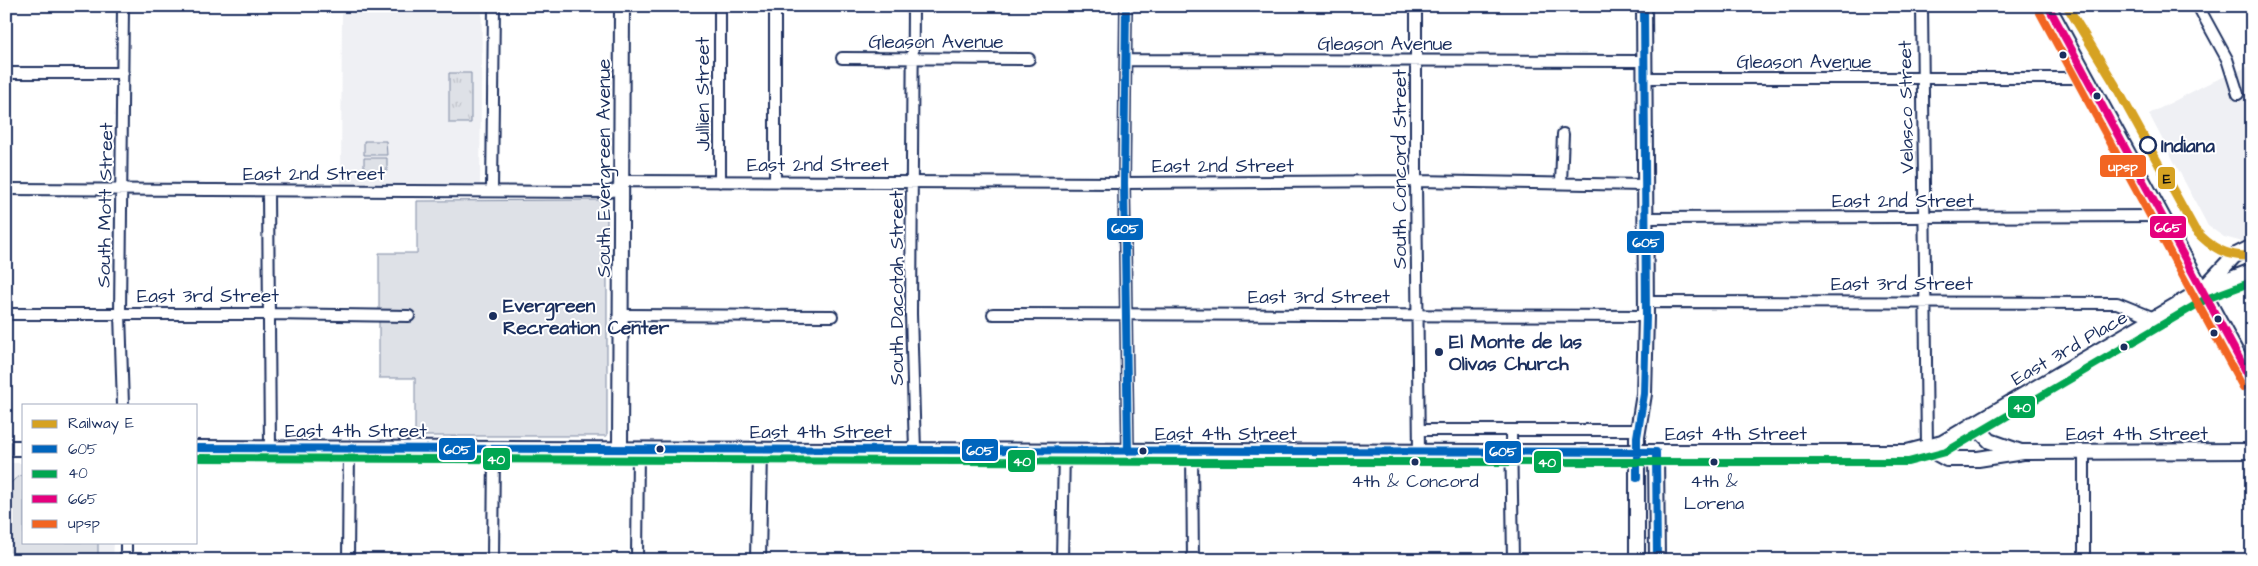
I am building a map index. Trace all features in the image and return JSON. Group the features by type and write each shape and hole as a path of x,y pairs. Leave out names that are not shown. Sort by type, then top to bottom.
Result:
{"main road":[{"name":"South Evergreen Avenue","path":"620,449 622,6"},
{"path":"1637,560 1638,430 1644,394 1646,309 1644,6"},
{"path":"2048,6 2252,382"},
{"path":"2202,290 2234,256 2252,247"},
{"path":"2202,290 2252,271"},
{"name":"East 3rd Place","path":"1927,448 1942,443 2202,290"},
{"path":"1973,424 1990,441 2023,452"},
{"path":"6,448 22,448"},
{"name":"East 4th Street","path":"198,448 1192,452 1899,452 1927,448 1947,459 1987,459 2023,452 2252,451"},
{"path":"758,560 760,450"},
{"path":"1650,452 1657,560"}],"street":[{"name":"South Mott Street","path":"123,6 123,191 120,314 123,404"},
{"path":"492,190 494,6"},
{"name":"Jullien Street","path":"720,6 720,182"},
{"path":"775,6 776,181"},
{"name":"South Dacotah Street","path":"913,6 911,314 915,450"},
{"path":"1126,6 1124,183 1128,451"},
{"name":"South Concord Street","path":"1416,6 1419,452"},
{"name":"Velasco Street","path":"1922,6 1927,448"},
{"path":"2198,6 2227,58 2238,94"},
{"name":"Gleason Avenue","path":"842,58 913,60 1029,59"},
{"name":"Gleason Avenue","path":"1126,60 1644,61"},
{"name":"Gleason Avenue","path":"1644,78 2074,78 2083,72"},
{"path":"6,73 123,73"},
{"path":"1562,183 1563,134"},
{"name":"East 2nd Street","path":"6,189 268,192 492,190 609,192 621,184 776,181 1124,183 1416,181 1645,185"},
{"path":"268,192 270,448"},
{"name":"East 2nd Street","path":"1645,218 2162,216"},
{"name":"East 3rd Street","path":"993,314 1418,315 1926,302 2117,303 2154,318"},
{"name":"East 3rd Street","path":"6,314 409,316"},
{"path":"621,314 832,316"},
{"name":"East 4th Street","path":"1419,430 1638,430"},
{"path":"1511,430 1513,560"},
{"path":"348,560 349,448"},
{"path":"493,560 494,449"},
{"path":"636,560 638,449"},
{"path":"1062,560 1064,451"},
{"path":"1192,452 1193,560"},
{"path":"2084,452 2084,560"},
{"path":"126,544 126,560"}],"shaded area":[{"path":"342,6 482,6 480,184 341,185"},
{"path":"2252,65 2252,237 2243,242 2224,237 2208,226 2149,114 2207,84"},
{"path":"6,463 22,463 22,544 114,544 113,560 6,560"}],"green space":[{"path":"449,73 471,73 471,123 449,123"},
{"path":"364,141 386,141 387,155 364,155"},
{"path":"364,158 387,158 387,171 364,172"},
{"name":"Evergreen Recreation Center","path":"607,200 607,436 415,436 415,378 379,378 379,253 417,253 417,201"},
{"path":"22,475 22,544 98,544 98,560 6,560 6,488"}],"rail line":[{"name":"E","path":"2067,6 2114,83 2195,230 2207,242 2220,250 2235,255 2252,256"}],"transit line":[{"name":"605","path":"1126,6 1124,183 1128,451"},
{"name":"605","path":"1637,478 1637,437 1644,394 1646,316 1644,6"},
{"name":"665","path":"2048,6 2252,382"},
{"name":"upsp","path":"2039,11 2243,387"},
{"name":"40","path":"198,458 1192,462 1908,462 1946,452 2206,299 2252,282"},
{"name":"605","path":"198,448 1656,452 1657,560"}],"place":[{"name":"Indiana","path":"2148,145"},
{"name":"Evergreen Recreation Center","path":"493,316"},
{"name":"El Monte de las Olivas Church","path":"1439,352"},
{"name":"4th & Concord","path":"1415,462"},
{"name":"4th & Lorena","path":"1714,462"}]}
